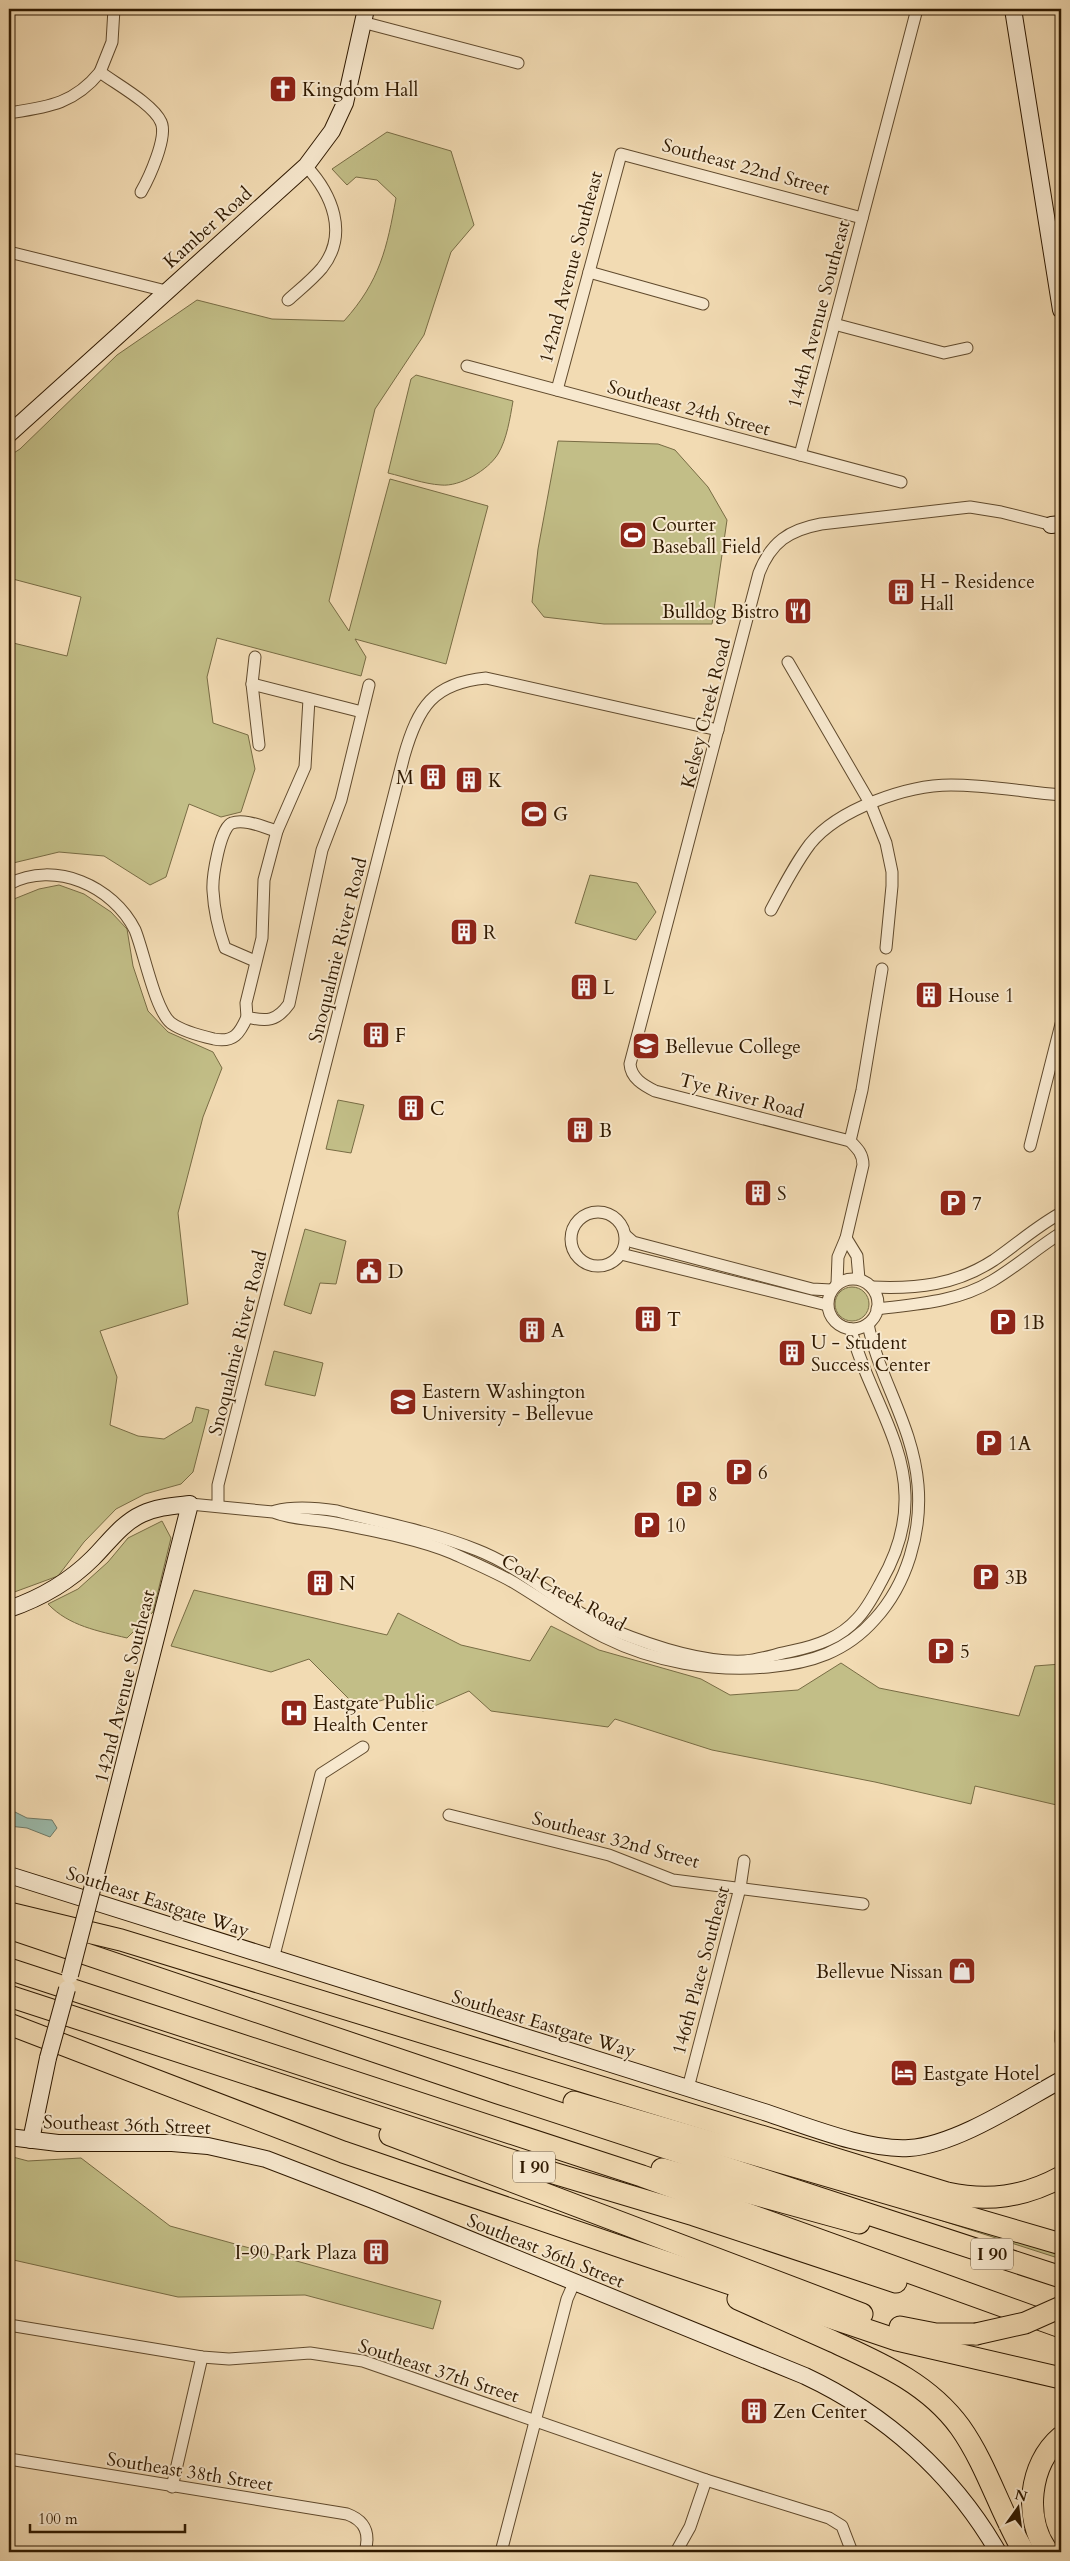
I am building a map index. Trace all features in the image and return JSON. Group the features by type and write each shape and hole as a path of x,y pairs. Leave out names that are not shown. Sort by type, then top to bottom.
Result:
{"highway":[{"path":"9,1913 121,1940 919,2186 977,2198 1020,2194 1061,2177"},
{"name":"I 90","path":"9,1928 498,2093 1061,2277"},
{"path":"9,1954 68,1982"},
{"path":"9,1969 68,1982 642,2176 1061,2328"},
{"path":"101,1993 618,2157 830,2216 876,2226 924,2232"},
{"path":"9,1997 195,2068 456,2159 896,2326 936,2334 976,2334 1024,2324 1061,2307"},
{"name":"I 90","path":"9,1997 523,2164 694,2215 1061,2334"},
{"path":"9,2024 343,2152 897,2340 1061,2378"},
{"path":"498,2093 555,2097 837,2177 924,2205 1061,2244"},
{"path":"837,2177 1061,2231"},
{"path":"636,2252 866,2357 920,2386 947,2411 974,2449 1024,2552"},
{"path":"1048,2552 1037,2528 1032,2490 1045,2456 1061,2437"}],"main road":[{"path":"1013,9 1054,214 1061,310"},
{"name":"Kamber Road","path":"9,434 306,166 332,131 345,103 364,16"},
{"path":"9,1609 30,1602 67,1581 114,1535 140,1515 164,1507 190,1504"},
{"name":"142nd Avenue Southeast","path":"30,2140 48,2058 190,1504"},
{"name":"Southeast Eastgate Way","path":"9,1875 860,2142 891,2148 928,2146 954,2136 1061,2080"},
{"name":"Southeast 36th Street","path":"9,2137 58,2142 172,2143 240,2151 298,2170 805,2376 864,2407 909,2443 937,2470 972,2514 998,2552"}],"street":[{"path":"9,113 44,107 76,96 84,90 100,72 112,42 114,9"},
{"name":"144th Avenue Southeast","path":"800,455 917,9"},
{"path":"364,16 518,63"},
{"path":"100,72 151,110 161,121 163,133 150,174 141,192"},
{"name":"Southeast 22nd Street","path":"621,154 862,218"},
{"name":"142nd Avenue Southeast","path":"557,390 621,154"},
{"path":"288,300 322,268 332,251 336,232 334,209 328,195 321,182 306,166"},
{"path":"9,252 166,291"},
{"path":"589,272 704,304"},
{"path":"834,324 944,353 967,348"},
{"name":"Southeast 24th Street","path":"467,366 901,482"},
{"name":"Kelsey Creek Road","path":"631,1056 759,573 765,558 780,539 805,527 821,524 957,508 985,509 1058,526"},
{"path":"255,657 252,684 259,745"},
{"path":"788,662 870,803 886,843 892,872 886,948"},
{"name":"Snoqualmie River Road","path":"218,1505 218,1485 402,765 412,727 424,706 450,686 470,679 486,678 718,730"},
{"path":"252,684 362,712"},
{"path":"248,1017 265,1021 282,1014 289,1004 322,850 341,800 368,686"},
{"path":"9,884 33,876 54,876 88,884 112,898 133,924 162,1010 176,1026 212,1039 230,1040 240,1033 248,1017 246,1003 262,938 264,880 277,831 305,767 310,699"},
{"path":"771,910 789,876 811,843 829,826 870,803 908,791 952,785 1061,795"},
{"path":"255,962 225,948 213,891 215,868 225,829 232,822 242,822 277,831"},
{"path":"872,1287 876,1294 877,1309 868,1324 851,1329 835,1322 828,1306 834,1287 838,1257 846,1238 863,1166 861,1154 850,1141 862,1090 882,969"},
{"path":"1030,1146 1061,1024"},
{"name":"Tye River Road","path":"631,1056 630,1070 635,1078 643,1085 655,1091 850,1141"},
{"path":"602,1213 618,1222 624,1235 624,1245 621,1254 612,1263 604,1266 588,1265 582,1261 572,1248 572,1232 576,1224 583,1217 602,1213"},
{"path":"624,1235 633,1242 812,1289 834,1287 851,1278 858,1279 872,1287 925,1287 960,1278 995,1259 1038,1227 1061,1213"},
{"path":"877,1309 933,1302 971,1291 992,1281 1061,1233"},
{"path":"846,1238 857,1256 858,1279"},
{"path":"621,1254 828,1306"},
{"name":"Coal Creek Road","path":"190,1504 218,1505 273,1512 284,1516 353,1527 449,1552 511,1581 605,1638 650,1655 687,1663 742,1669 812,1661 846,1646 867,1629 881,1613 901,1583 913,1540 918,1506 918,1484 912,1450 902,1414 872,1345 868,1324"},
{"name":"Coal Creek Road","path":"273,1512 284,1509 337,1511 443,1538 470,1548 520,1573 609,1628 666,1649 715,1659 744,1661 811,1646 840,1634 865,1610 889,1568 898,1545 905,1507 906,1492 896,1447 856,1350 851,1329"},
{"path":"273,1959 321,1774 363,1747"},
{"name":"Southeast 32nd Street","path":"449,1815 609,1856 673,1880 862,1904"},
{"name":"146th Place Southeast","path":"688,2088 740,1888 744,1861"},
{"path":"1061,2032 1061,2041"},
{"path":"501,2552 567,2299 574,2283"},
{"name":"Southeast 37th Street","path":"9,2325 202,2357 229,2359 310,2353 363,2361 706,2480 829,2518 842,2526 852,2552"},
{"path":"172,2487 202,2357"},
{"name":"Southeast 38th Street","path":"9,2459 172,2487 338,2512 356,2517 362,2523 368,2535 365,2552"},
{"path":"676,2552 690,2527 706,2480"}],"shaded area":[{"path":"387,132 451,151 474,225 451,252 424,335 375,409 329,601 349,631 390,479 488,506 446,664 355,639 366,657 361,676 217,638 207,677 213,723 248,735 255,769 241,812 221,817 189,804 166,877 150,885 104,856 59,852 9,864 9,642 67,656 81,597 9,578 9,456 20,449 117,355 197,300 272,319 344,321 374,278 385,248 396,198 377,180 356,177 347,185 332,169"},
{"path":"416,375 513,401 506,435 501,448 488,466 465,480 448,485 421,482 388,473 411,379"},
{"name":"Courter Baseball Field","path":"558,441 658,444 675,450 708,487 727,520 712,624 604,624 544,617 532,602 538,549"},
{"path":"590,875 637,883 656,912 636,940 575,923"},
{"path":"59,885 84,894 111,912 127,929 133,966 148,1011 168,1032 213,1052 222,1068 203,1117 178,1213 188,1304 100,1331 117,1377 110,1425 138,1436 164,1439 192,1422 196,1407 209,1410 193,1472 181,1484 145,1494 116,1509 84,1542 58,1576 9,1594 9,1344 14,1325 9,1312 9,901 39,889"},
{"path":"338,1100 364,1105 351,1153 326,1149"},
{"path":"305,1229 346,1241 336,1284 320,1283 311,1314 284,1305"},
{"path":"852,1287 864,1292 869,1304 864,1316 852,1321 840,1316 835,1304 840,1292"},
{"path":"274,1351 323,1363 315,1396 265,1385"},
{"path":"162,1521 171,1538 153,1612 127,1638 75,1623 65,1618 48,1604 78,1589 108,1562 128,1538"},
{"path":"194,1590 387,1635 398,1613 461,1645 530,1661 551,1626 599,1650 701,1679 730,1695 798,1690 841,1663 879,1688 1019,1716 1035,1666 1061,1664 1061,1806 975,1786 971,1804 875,1782 712,1750 615,1719 608,1727 491,1711 469,1691 423,1711 389,1698 358,1708 309,1659 271,1672 171,1646"},
{"path":"9,1809 27,1818 52,1820 57,1828 50,1837 27,1828 9,1826"},
{"path":"9,2156 28,2161 81,2158 170,2226 441,2301 433,2329 305,2295 178,2297 9,2259"},
{"path":"931,2217 1061,2252 1061,2259 943,2221"}],"place":[{"name":"Kingdom Hall","path":"283,89"},
{"name":"Courter Baseball Field","path":"633,535"},
{"name":"H - Residence Hall","path":"901,592"},
{"name":"Bulldog Bistro","path":"798,611"},
{"name":"M","path":"433,777"},
{"name":"K","path":"469,780"},
{"name":"G","path":"534,814"},
{"name":"R","path":"464,932"},
{"name":"L","path":"584,987"},
{"name":"House 1","path":"929,995"},
{"name":"F","path":"376,1035"},
{"name":"Bellevue College","path":"646,1046"},
{"name":"C","path":"411,1108"},
{"name":"B","path":"580,1130"},
{"name":"S","path":"758,1193"},
{"name":"7","path":"953,1203"},
{"name":"D","path":"369,1271"},
{"name":"T","path":"648,1319"},
{"name":"1B","path":"1003,1322"},
{"name":"A","path":"532,1330"},
{"name":"U - Student Success Center","path":"792,1353"},
{"name":"Eastern Washington University - Bellevue","path":"403,1402"},
{"name":"1A","path":"989,1443"},
{"name":"6","path":"739,1472"},
{"name":"8","path":"689,1494"},
{"name":"10","path":"647,1525"},
{"name":"3B","path":"986,1577"},
{"name":"N","path":"320,1583"},
{"name":"5","path":"941,1651"},
{"name":"Eastgate Public Health Center","path":"294,1713"},
{"name":"Bellevue Nissan","path":"962,1971"},
{"name":"Eastgate Hotel","path":"904,2073"},
{"name":"I-90 Park Plaza","path":"376,2252"},
{"name":"Zen Center","path":"754,2411"}]}
